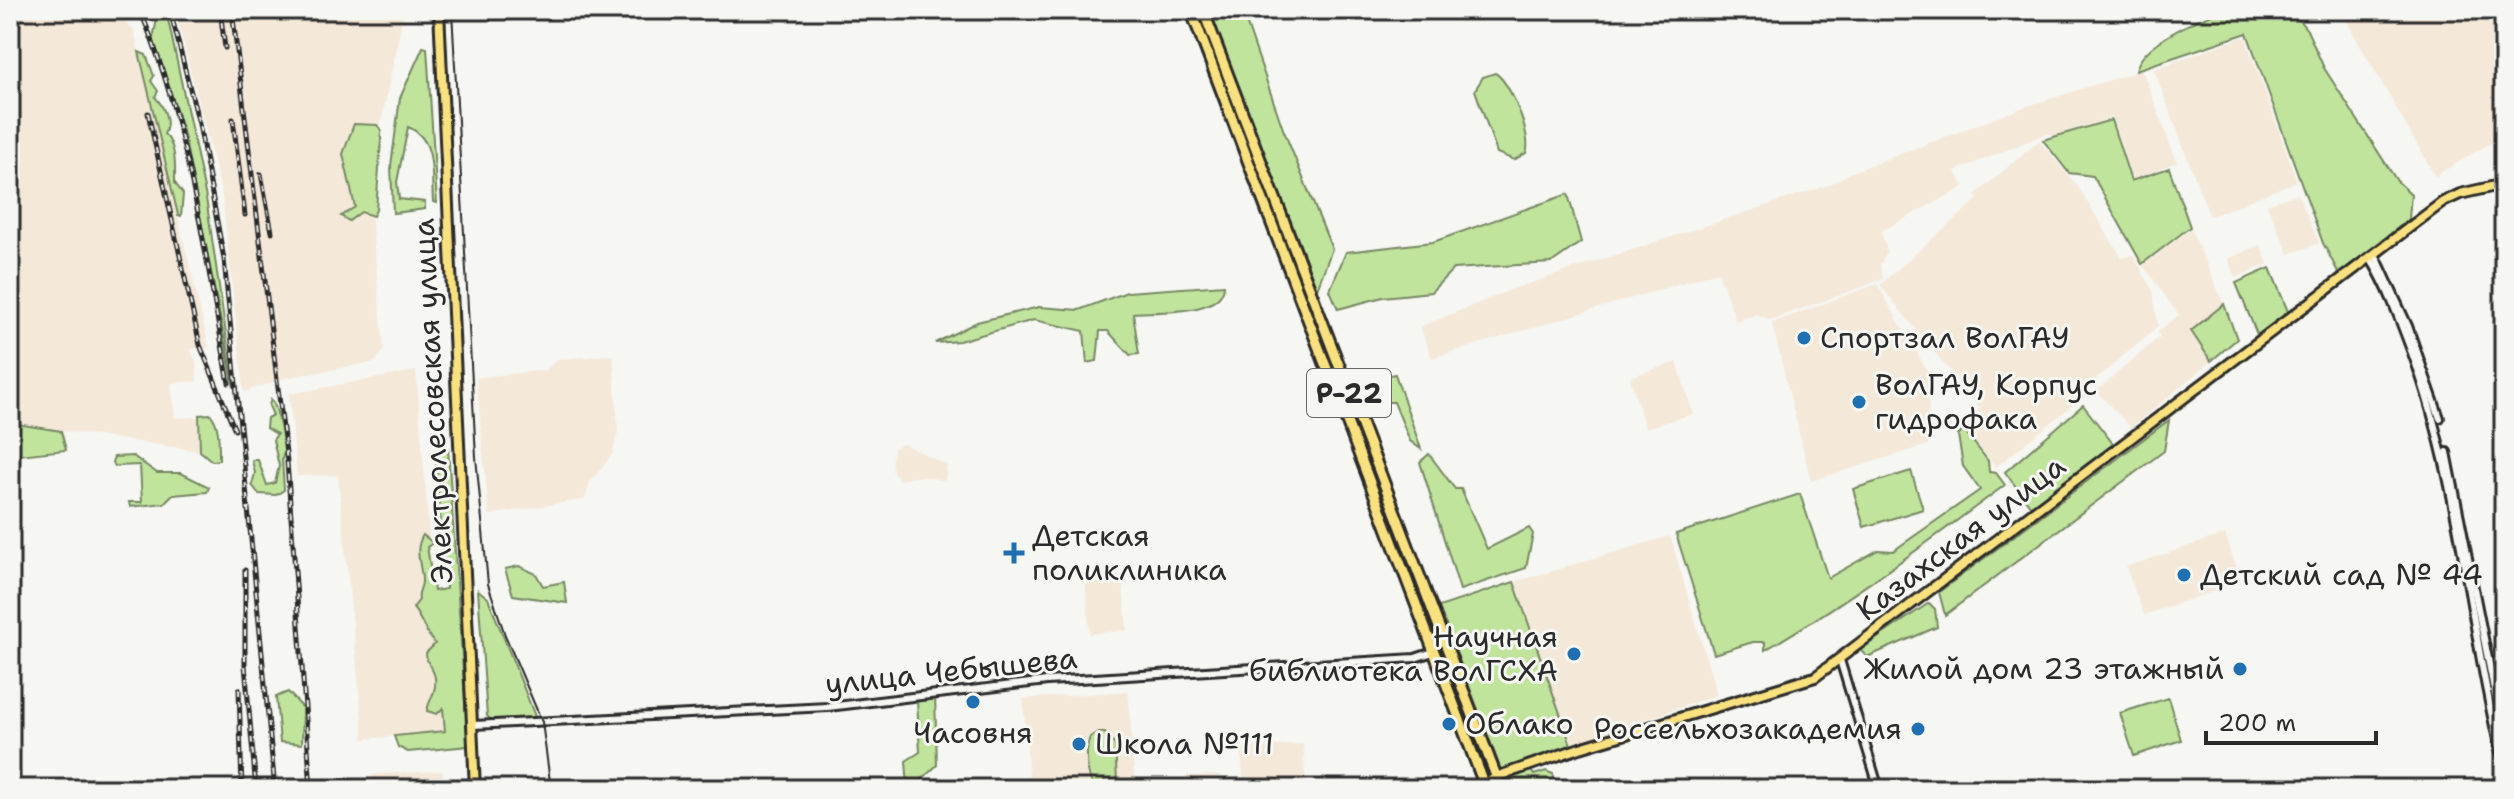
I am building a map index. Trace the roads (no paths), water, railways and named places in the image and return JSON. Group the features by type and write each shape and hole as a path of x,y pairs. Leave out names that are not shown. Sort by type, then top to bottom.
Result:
{"highway":[{"name":"Р-22","path":"1191,10 1483,787"},
{"name":"Р-22","path":"1203,10 1389,503 1501,789"},
{"path":"1379,507 1382,500 1389,503"}],"main road":[{"name":"Электролесовская улица","path":"439,10 475,789"},
{"name":"Казахская улица","path":"1483,787 1496,777 1723,703 1795,685 1840,660 2443,202 2460,194 2504,184"}],"street":[{"path":"2372,256 2408,326 2443,430 2504,739"},
{"path":"2372,256 2396,309 2439,431 2492,720 2504,769"},
{"name":"улица Чебышева","path":"473,725 828,707 994,685 1415,658 1433,652"},
{"path":"1840,660 1879,789"}],"tram line":[{"path":"452,10 476,457 488,584 505,635 542,722 551,789"}],"railway":[{"path":"140,10 172,100 184,147 229,383"},
{"path":"170,10 199,124 224,259 275,789"},
{"path":"220,10 225,48"},
{"path":"232,10 287,462 311,789"},
{"path":"148,113 200,345 235,430"},
{"path":"233,119 245,215"},
{"path":"261,174 272,232"},
{"path":"245,570 245,665 256,789"},
{"path":"239,689 242,789"}],"place":[{"name":"Спортзал ВолГАУ","path":"1804,338"},
{"name":"ВолГАУ, Корпус гидрофака","path":"1859,402"},
{"name":"Детская поликлиника","path":"1014,553"},
{"name":"Детский сад № 44","path":"2184,575"},
{"name":"Научная библиотека ВолГСХА","path":"1574,654"},
{"name":"Жилой дом 23 этажный","path":"2240,669"},
{"name":"Часовня","path":"973,702"},
{"name":"Облако","path":"1449,724"},
{"name":"Россельхозакадемия","path":"1918,729"},
{"name":"Школа №111","path":"1079,744"}]}
